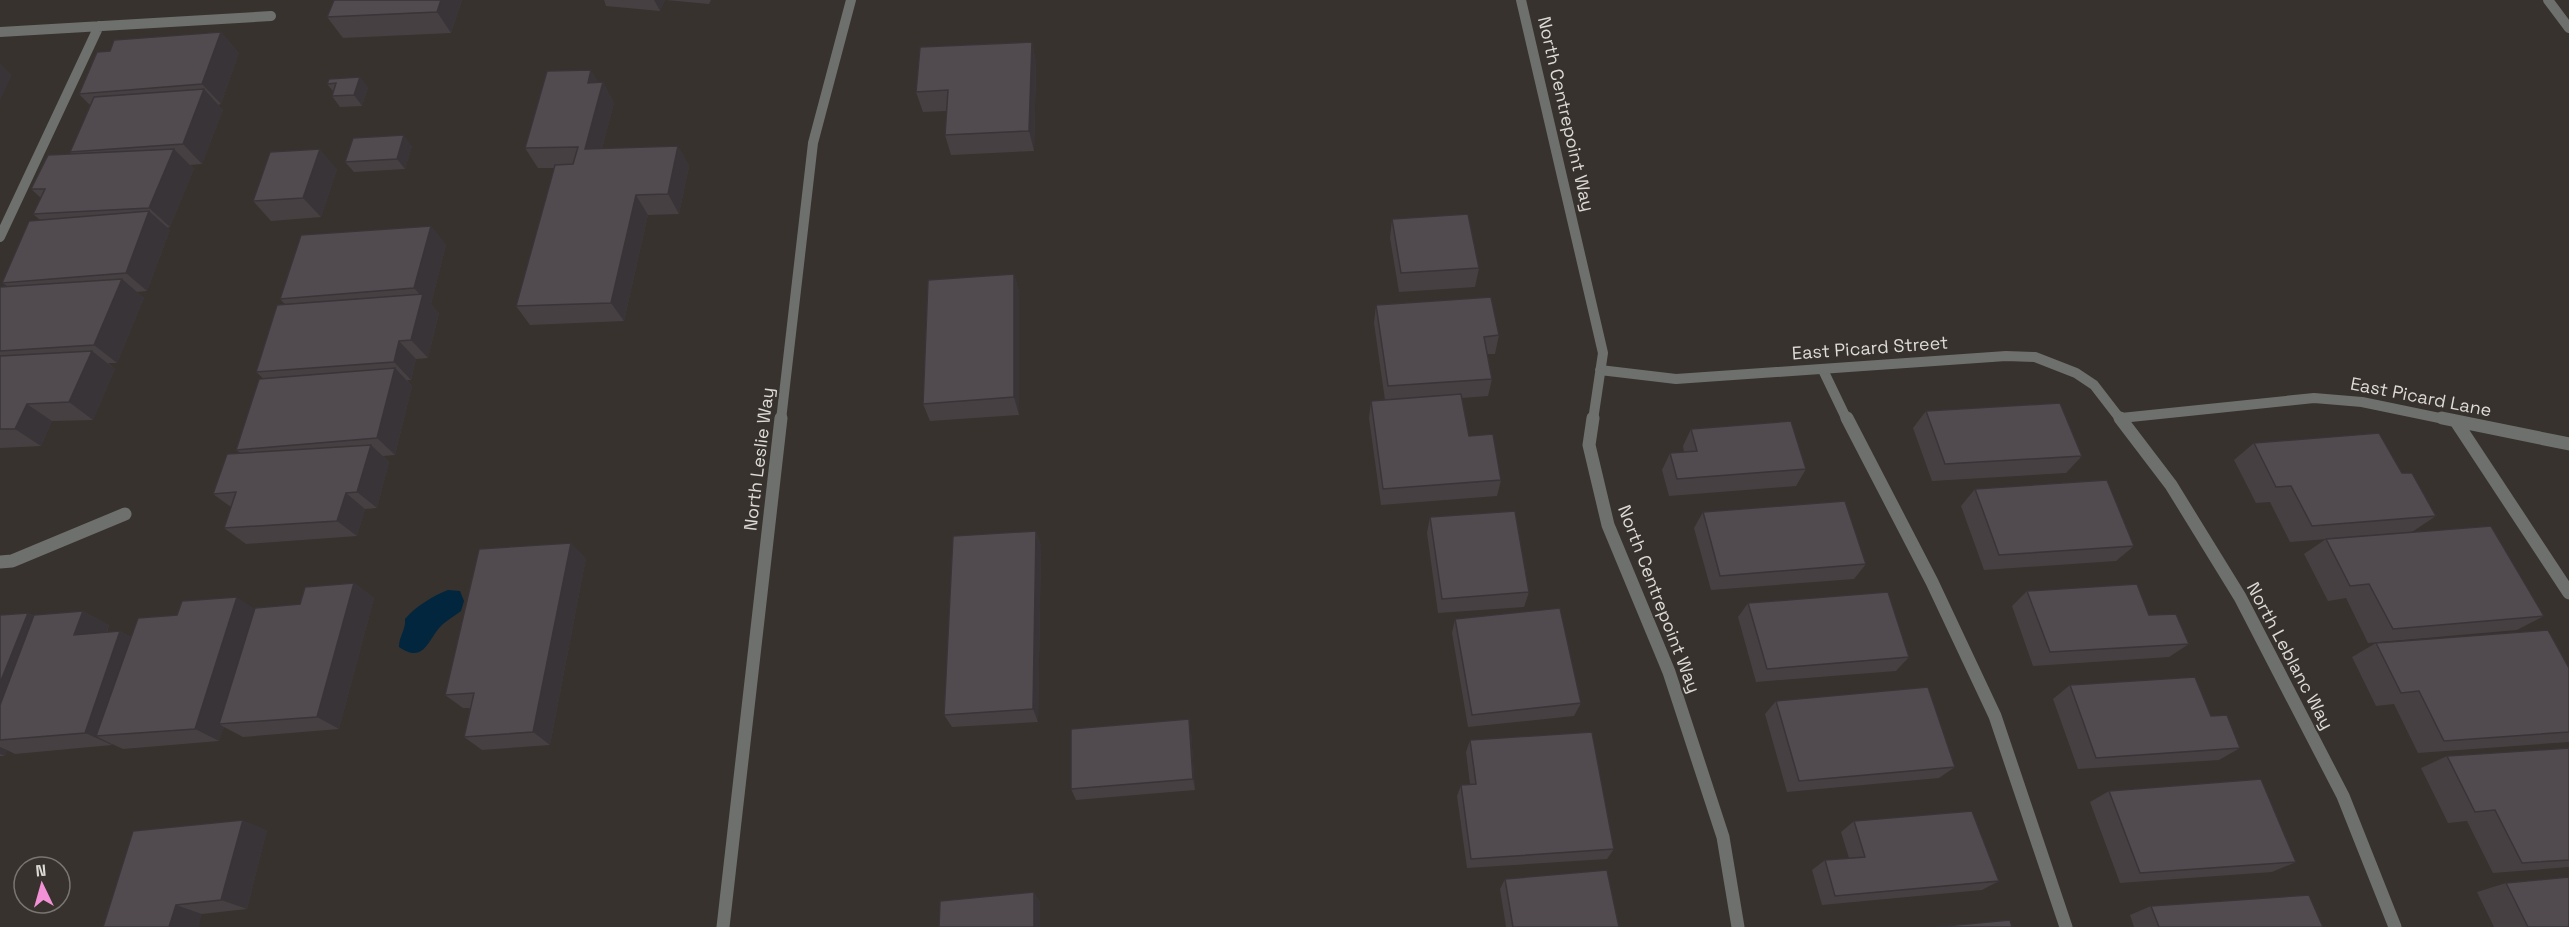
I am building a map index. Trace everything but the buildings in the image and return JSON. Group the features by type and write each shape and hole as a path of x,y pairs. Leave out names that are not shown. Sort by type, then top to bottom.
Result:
{"street":[{"name":"North Leslie Way","path":"723,927 813,143 851,0"},
{"name":"North Centrepoint Way","path":"1521,0 1603,353 1589,445 1608,525 1669,672 1723,837 1738,927"},
{"path":"2548,0 2569,28"},
{"path":"0,32 271,16"},
{"path":"0,237 99,26"},
{"name":"East Picard Street","path":"1600,370 1676,380 2006,356 2035,357 2076,373 2094,385 2121,418"},
{"path":"1823,370 1873,472 1932,582 1995,716 2066,927"},
{"name":"East Picard Lane","path":"2121,418 2314,398 2362,402 2569,444"},
{"name":"North Leblanc Way","path":"2121,418 2171,485 2240,597 2343,796 2395,927"},
{"path":"2457,423 2569,593"},
{"path":"0,562 12,561 125,514"}],"water":[{"path":"448,590 460,591 464,601 461,611 442,625 425,648 420,651 408,652 399,647 405,619 425,602"}]}
